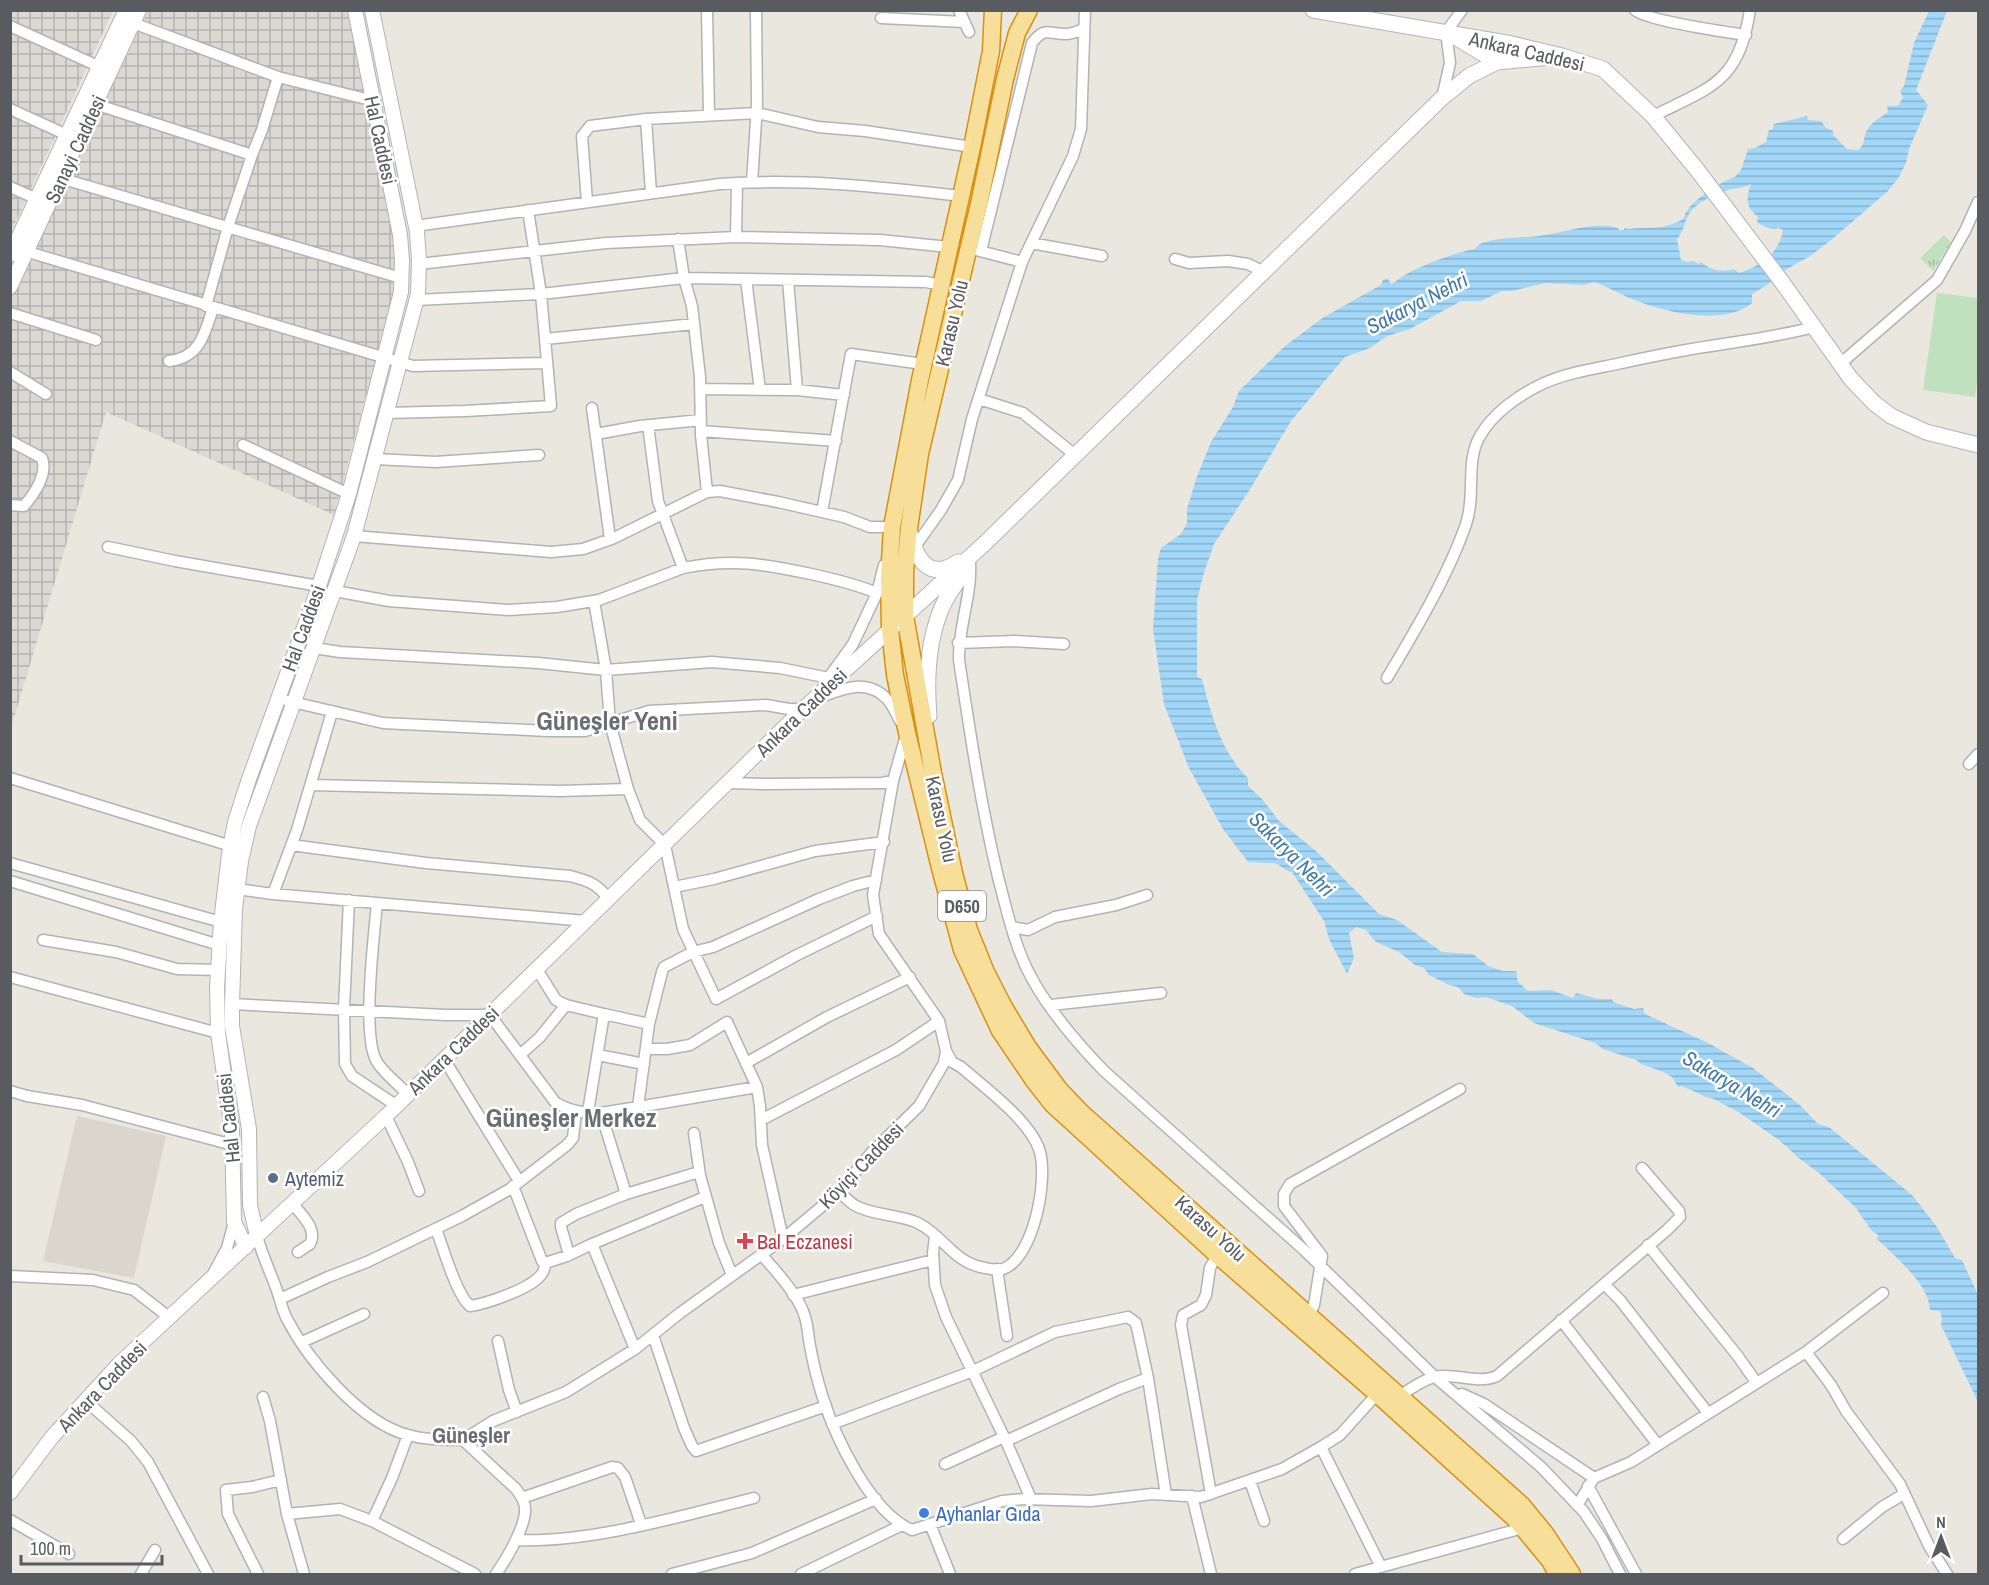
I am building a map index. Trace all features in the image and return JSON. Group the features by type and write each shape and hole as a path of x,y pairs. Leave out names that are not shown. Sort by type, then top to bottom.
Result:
{"highway":[{"name":"Karasu Yolu","path":"993,10 991,51 972,147 923,364 901,527 906,616 933,773 954,873 969,930 986,972 1004,1007 1028,1047 1059,1089 1083,1113 1522,1505 1545,1533 1572,1575"},
{"name":"Karasu Yolu","path":"1029,10 1017,33 1005,79 975,250 889,577 890,629 895,675 907,733 962,950 1000,1031 1052,1104 1216,1255 1377,1394 1523,1528 1550,1561 1557,1575"}],"main road":[{"name":"Ankara Caddesi","path":"1313,10 1512,44 1603,69 1653,116 1698,171 1814,327"},
{"path":"1446,32 1497,62"},
{"path":"906,616 983,545 1442,98 1469,76 1497,62 1562,56"},
{"path":"1814,327 1851,379 1874,403 1891,416 1926,432 1978,446"},
{"path":"901,527 918,557 933,570 943,570 952,566 983,545"},
{"path":"933,773 928,690 930,655 943,605 983,545"}],"street":[{"name":"Sanayi Caddesi","path":"11,254 126,10"},
{"name":"Hal Caddesi","path":"246,1247 234,1222 233,1145 218,1033 220,922 231,846 235,822 245,790 319,586 349,494 401,292 400,235 355,10"},
{"name":"Hal Caddesi","path":"257,1236 250,1205 249,1129 232,1026 237,889 249,826 354,536 416,300 419,264 415,226 372,10"},
{"path":"706,10 709,115"},
{"path":"752,182 756,113 756,10"},
{"path":"959,10 969,32"},
{"path":"914,548 941,510 958,480 979,399 1022,262 1073,156 1081,129 1085,10"},
{"path":"1442,98 1450,63 1446,32 1462,10"},
{"path":"1635,10 1653,18 1746,35"},
{"path":"1653,116 1718,82 1731,68 1746,35 1750,10"},
{"name":"Sanayi Caddesi","path":"10,287 136,17"},
{"path":"136,17 278,76 374,101"},
{"path":"881,18 964,21"},
{"path":"10,26 100,67"},
{"path":"1022,262 975,250 1032,43 1039,33 1065,34 1084,29"},
{"path":"169,361 186,358 204,336 228,227 278,76"},
{"path":"95,104 252,155"},
{"path":"10,108 67,135"},
{"path":"587,202 582,136 590,126 646,118 756,113 818,127 972,147"},
{"path":"646,118 651,193"},
{"path":"60,178 401,278"},
{"path":"415,226 651,193 752,182 900,189 961,196"},
{"path":"736,237 737,183"},
{"path":"10,187 37,199"},
{"path":"1840,364 1937,280 1965,231 1978,202"},
{"path":"386,413 551,406 541,294 528,210"},
{"path":"419,264 535,253 606,243 736,237 880,240 949,247"},
{"path":"678,239 684,278 692,306 707,492"},
{"path":"1031,243 1102,256"},
{"path":"28,252 413,366 547,363"},
{"path":"1175,259 1188,263 1228,261 1248,264 1264,272"},
{"path":"416,300 541,294 684,278 926,282 941,285"},
{"path":"746,279 760,390"},
{"path":"788,280 797,390"},
{"path":"10,313 96,340"},
{"path":"545,339 694,324"},
{"path":"1387,678 1422,615 1466,524 1471,504 1473,453 1480,435 1495,417 1518,398 1543,384 1573,374 1668,353 1784,335 1814,327"},
{"path":"822,512 852,354 923,364"},
{"path":"10,372 46,394"},
{"path":"700,389 797,390 844,394"},
{"path":"979,399 1023,413 1075,455"},
{"path":"592,408 610,540"},
{"path":"596,434 648,425 701,426 836,441"},
{"path":"648,425 658,501 683,568"},
{"path":"10,441 42,458 44,464 43,473 33,495 24,506 10,505"},
{"path":"243,445 349,494"},
{"path":"375,459 435,462 539,454"},
{"path":"354,536 551,552 583,549 610,540 707,492 720,491 822,512 870,527 901,527 877,593 854,644 807,705"},
{"path":"108,548 319,586"},
{"path":"335,591 389,601 508,610 594,602 683,568 710,562 740,562 772,566 854,584 877,593"},
{"path":"970,563 970,583 958,643 964,697 985,821 1012,927 1027,969 1051,1005 1088,1054 1104,1071 1320,1266 1436,1377 1541,1467 1578,1504 1602,1539 1620,1575"},
{"path":"594,602 606,670 610,723 628,789 640,820 665,845 683,929 716,999 796,955 877,916"},
{"name":"Ankara Caddesi","path":"10,1493 52,1437 119,1364 397,1106 807,705 906,616"},
{"path":"958,643 1064,644"},
{"path":"314,648 340,652 538,663 606,670 712,662 780,668 829,678"},
{"path":"278,697 294,703 383,723 537,731 585,731 649,711 766,705 789,709 807,705 846,687 868,687 889,701 907,733 893,781 873,896 879,934 939,1021 946,1051 952,1062 961,1067 1020,1119 1039,1149 1043,1178 1037,1218 1026,1246 1003,1269 985,1269 960,1259 924,1226 914,1221 873,1212 855,1205 838,1192"},
{"path":"273,894 311,785 332,712"},
{"path":"1969,764 1978,754"},
{"path":"10,778 231,846"},
{"path":"728,783 882,783 893,781"},
{"path":"311,785 560,791 628,789"},
{"path":"674,887 714,879 815,851 884,842"},
{"path":"291,845 426,862 570,876 598,886 609,899"},
{"path":"10,863 220,922"},
{"path":"638,1107 650,1024 664,967 693,952 713,946 819,899 876,880"},
{"path":"10,894 12,881 219,945"},
{"path":"237,889 586,921"},
{"path":"1012,927 1028,930 1055,916 1116,905 1147,895"},
{"path":"349,900 344,1010 345,1064 352,1076 397,1106"},
{"path":"376,903 369,1011 372,1050 376,1062 408,1094"},
{"path":"43,940 116,952 177,969 218,970"},
{"path":"536,968 556,1000 566,1005 650,1024"},
{"path":"10,977 218,1033"},
{"path":"746,1063 827,1017 910,977"},
{"path":"1051,1005 1161,993"},
{"path":"232,1004 445,1015 490,1015 555,1102 576,1112 601,1113 756,1088"},
{"path":"520,1055 540,1037 566,1005"},
{"path":"588,1112 604,1014"},
{"path":"760,1120 896,1050 939,1021"},
{"path":"646,1049 667,1049 690,1045 727,1022 756,1088 762,1145 783,1239"},
{"name":"Köyiçi Caddesi","path":"463,1440 493,1421 566,1392 635,1349 783,1239 838,1192 872,1152 919,1106 944,1063 946,1051"},
{"path":"598,1055 644,1064"},
{"path":"436,1229 455,1280 466,1303 470,1306 484,1304 536,1281 544,1271 545,1263 542,1261 516,1184 444,1059"},
{"path":"1309,1315 1314,1305 1322,1256 1284,1206 1284,1194 1290,1184 1461,1089"},
{"path":"10,1091 82,1105 233,1145"},
{"path":"280,1299 367,1262 436,1229 516,1184 573,1138 576,1112"},
{"path":"601,1113 626,1194"},
{"path":"386,1116 419,1191"},
{"path":"694,1133 705,1197 732,1275"},
{"path":"1400,1396 1417,1384 1436,1377 1451,1376 1483,1380 1503,1372 1667,1230 1680,1215 1673,1201 1642,1168"},
{"path":"569,1255 561,1223 576,1214 626,1194 697,1172 700,1175"},
{"path":"545,1263 705,1197"},
{"path":"293,1204 312,1228 310,1244 298,1252"},
{"path":"208,1283 227,1248 234,1222"},
{"path":"257,1236 286,1318 320,1369 369,1417 408,1435 439,1440 463,1440 489,1462 522,1498 525,1512 516,1540 496,1575"},
{"path":"935,1236 933,1260 935,1285 946,1317 1005,1439 1031,1499"},
{"path":"592,1244 635,1349"},
{"path":"1648,1245 1756,1382"},
{"path":"246,1247 264,1260"},
{"path":"762,1254 804,1313 810,1348 837,1437 876,1500 886,1512 912,1530 1002,1501 1031,1499 1091,1501 1152,1494 1202,1497 1282,1469 1321,1447 1340,1434 1377,1394"},
{"path":"1211,1494 1181,1325 1183,1315 1201,1305 1206,1295 1210,1268 1216,1255"},
{"path":"793,1295 933,1260"},
{"path":"997,1269 1007,1336"},
{"path":"10,1276 93,1280 134,1290 170,1318"},
{"path":"1604,1284 1620,1300 1708,1413"},
{"path":"1578,1504 1591,1482 1631,1462 1806,1352 1883,1293"},
{"path":"302,1342 364,1314"},
{"path":"832,1424 973,1371 1055,1332 1128,1317 1136,1323 1148,1378 1166,1495"},
{"path":"1561,1320 1658,1445"},
{"path":"653,1335 684,1428 696,1451 826,1406"},
{"path":"498,1341 509,1390 517,1412"},
{"path":"1806,1352 1831,1385 1846,1411 1888,1466 1929,1546 1947,1575"},
{"path":"945,1464 1148,1378"},
{"path":"1448,1387 1484,1404 1591,1482 1636,1575"},
{"path":"263,1397 287,1514 304,1575"},
{"path":"85,1400 131,1441 148,1462 208,1575"},
{"path":"372,1521 392,1478 408,1435"},
{"path":"1321,1447 1381,1567"},
{"path":"522,1498 612,1467 618,1468 625,1477 641,1524"},
{"path":"258,1575 228,1514 226,1490 281,1480"},
{"path":"1250,1481 1264,1521"},
{"path":"1843,1539 1882,1507 1904,1494"},
{"path":"1192,1496 1211,1575"},
{"path":"516,1540 539,1541 609,1531 754,1498"},
{"path":"672,1575 752,1553 876,1500"},
{"path":"287,1514 340,1509 372,1521 475,1575"},
{"path":"10,1520 69,1554"},
{"path":"930,1524 950,1575"},
{"path":"801,1575 902,1525"},
{"path":"1355,1575 1523,1528"},
{"path":"141,1575 155,1550"}],"shaded area":[{"path":"11,11 113,11 11,232"},
{"path":"148,11 351,11 393,229 395,286 334,515 106,412 11,728 11,297"},
{"path":"77,1116 166,1136 134,1278 43,1261"}],"green space":[{"path":"1944,235 1951,242 1933,271 1920,258"},
{"path":"1937,293 1978,298 1978,374 1975,397 1923,390"}],"water":[{"name":"Sakarya Nehri","path":"1929,11 1947,11 1916,90 1928,105 1899,177 1888,191 1830,241 1752,294 1752,303 1740,310 1710,316 1693,315 1645,304 1594,282 1584,285 1545,283 1512,291 1502,291 1481,301 1461,301 1410,329 1387,336 1370,348 1345,357 1291,421 1214,544 1197,600 1197,677 1202,679 1218,732 1231,756 1248,778 1248,786 1262,799 1279,821 1316,851 1379,914 1397,920 1442,952 1473,954 1488,966 1503,971 1516,971 1518,982 1528,991 1551,990 1573,998 1576,993 1598,999 1612,999 1613,1002 1634,1009 1643,1008 1645,1014 1708,1043 1753,1068 1800,1105 1818,1124 1829,1127 1912,1195 1937,1227 1955,1258 1962,1260 1978,1295 1978,1402 1941,1325 1940,1311 1930,1310 1924,1290 1912,1274 1877,1239 1878,1235 1871,1230 1856,1208 1819,1173 1779,1140 1740,1113 1714,1099 1682,1086 1678,1087 1672,1077 1636,1060 1603,1049 1595,1043 1534,1023 1512,1006 1486,997 1476,998 1464,994 1458,987 1429,975 1424,968 1415,965 1399,952 1376,942 1366,930 1356,927 1349,933 1354,958 1347,974 1329,939 1324,921 1292,872 1274,863 1248,862 1223,829 1189,768 1164,704 1153,629 1158,559 1161,548 1181,534 1187,523 1187,509 1196,479 1211,442 1233,407 1239,391 1285,346 1324,317 1381,285 1383,280 1388,278 1391,284 1418,268 1475,249 1482,243 1589,227 1609,226 1624,230 1624,228 1662,227 1678,222 1702,196 1735,177 1741,170 1748,149 1766,142 1769,130 1772,130 1774,124 1807,116 1808,120 1821,121 1826,128 1833,131 1833,135 1847,149 1858,150 1870,126 1888,112 1887,106 1898,106 1903,97 1900,91 1904,86 1914,43","holes":["1751,184 1748,202 1758,217 1757,222 1768,228 1783,230 1778,245 1768,258 1755,267 1739,273 1734,269 1716,270 1701,262 1698,264 1694,261 1681,260 1677,239 1692,210 1720,192"]}],"place":[{"name":"Aytemiz","path":"273,1178"},
{"name":"Bal Eczanesi","path":"745,1241"},
{"name":"Ayhanlar Gıda","path":"924,1513"}],"district":[{"name":"Güneşler Yeni","path":"607,720"},
{"name":"Güneşler Merkez","path":"571,1117"},
{"name":"Güneşler","path":"471,1435"}]}
